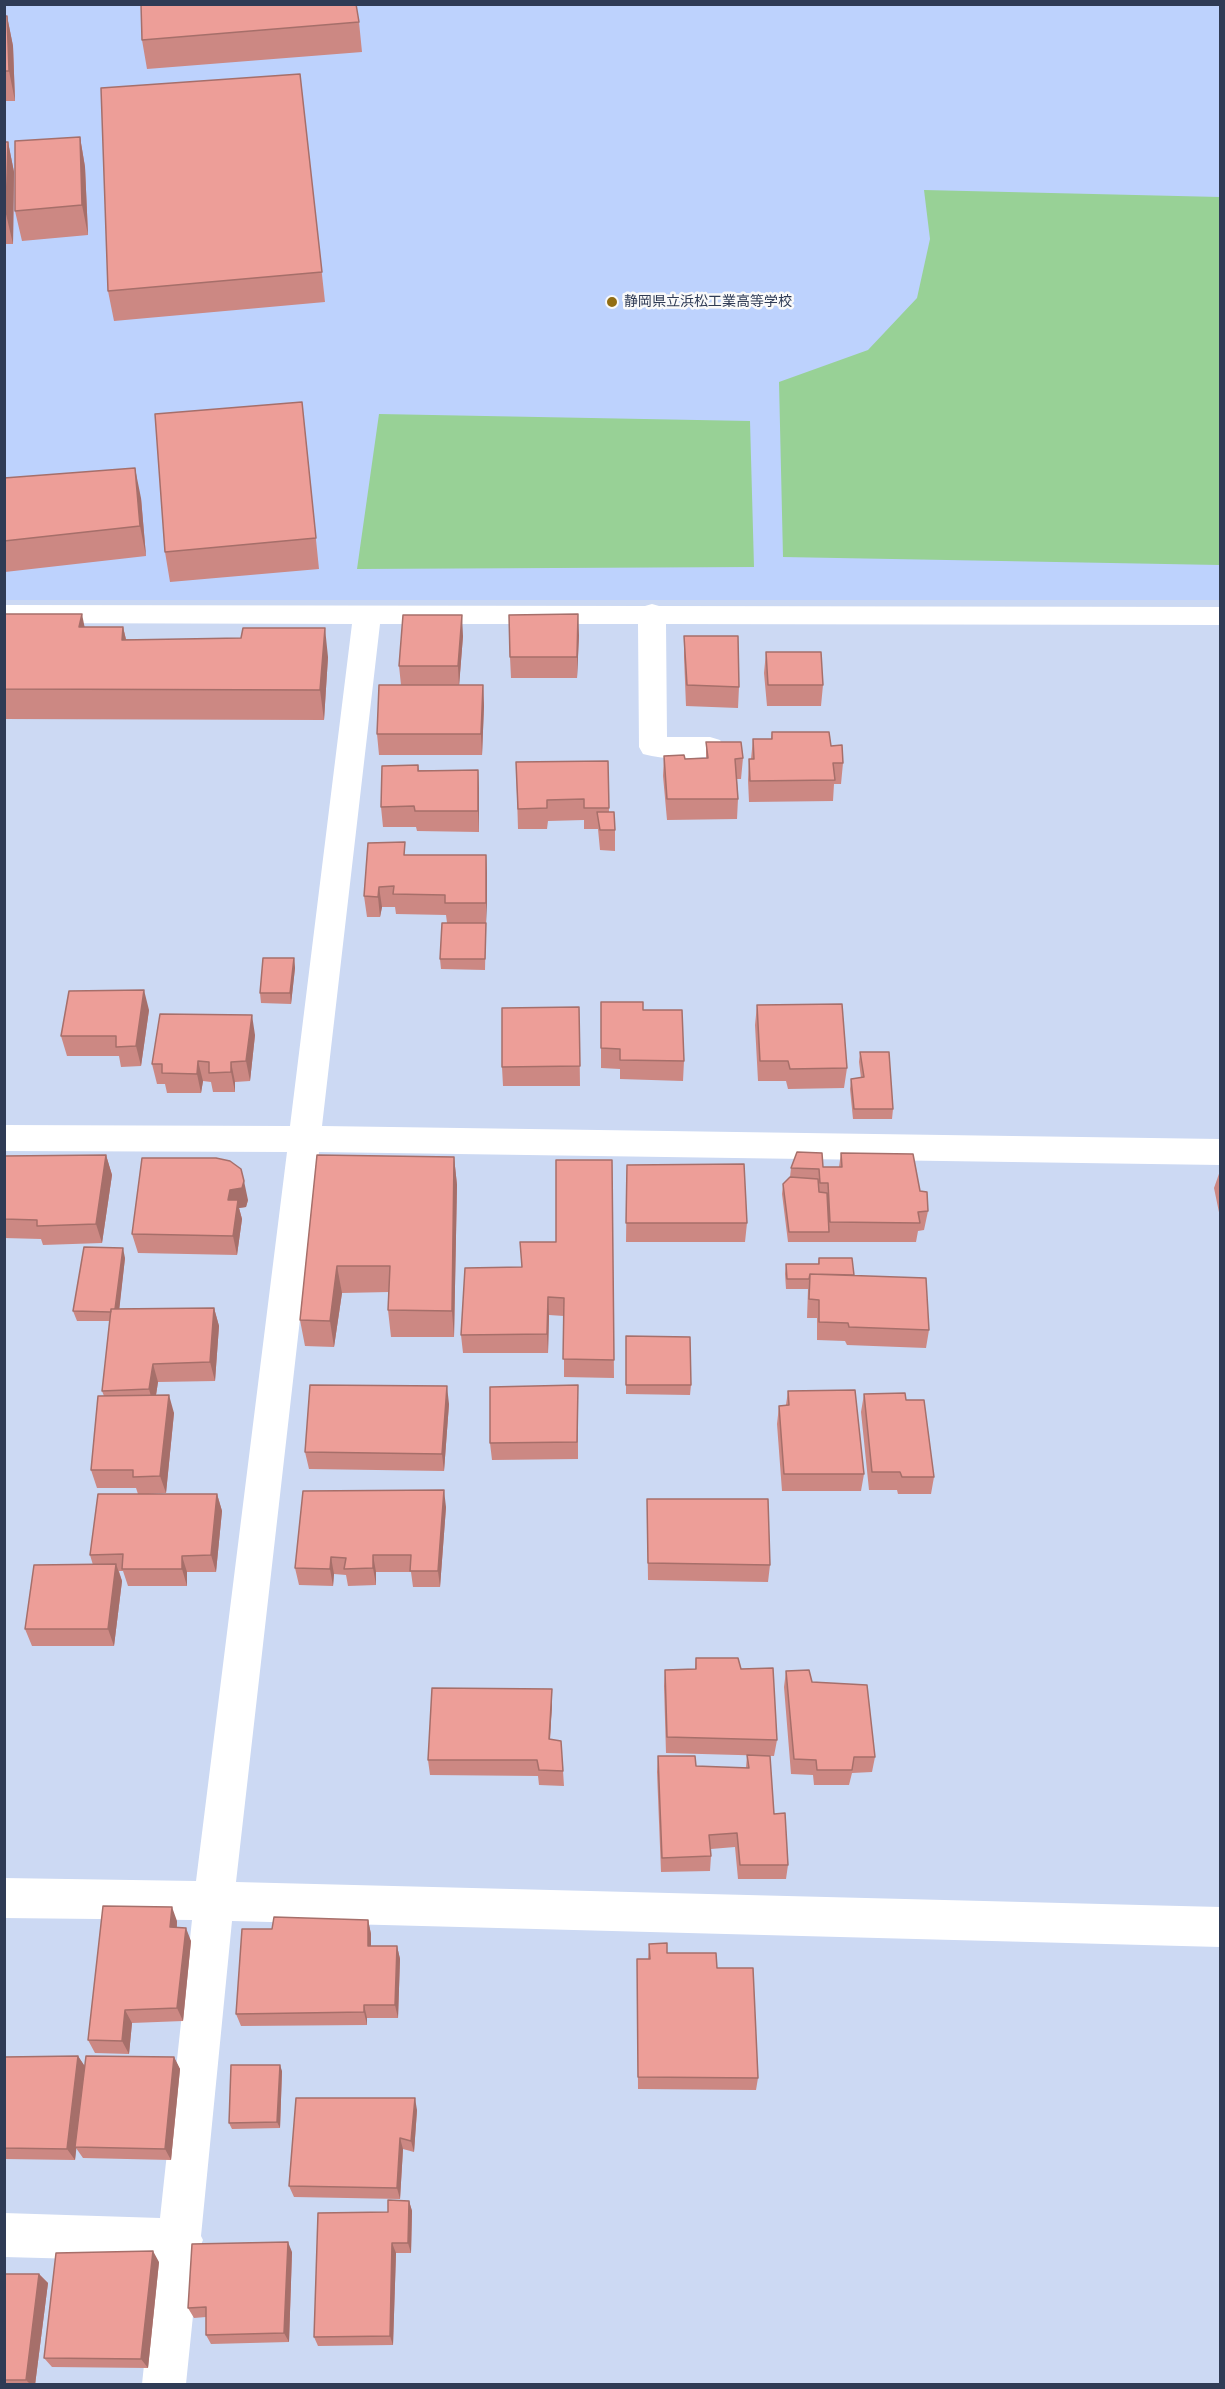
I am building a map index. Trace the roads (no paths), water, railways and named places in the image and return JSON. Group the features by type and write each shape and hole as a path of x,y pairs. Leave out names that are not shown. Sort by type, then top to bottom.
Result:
{"street":[{"path":"652,613 653,747 710,747"},
{"path":"4,614 652,613 1221,616"},
{"path":"164,2385 181,2240 214,1901 367,615"},
{"path":"4,1138 306,1139 1221,1152"},
{"path":"4,1898 214,1901 1221,1927"},
{"path":"4,2235 181,2240"}],"place":[{"name":"静岡県立浜松工業高等学校","path":"612,302"}]}
